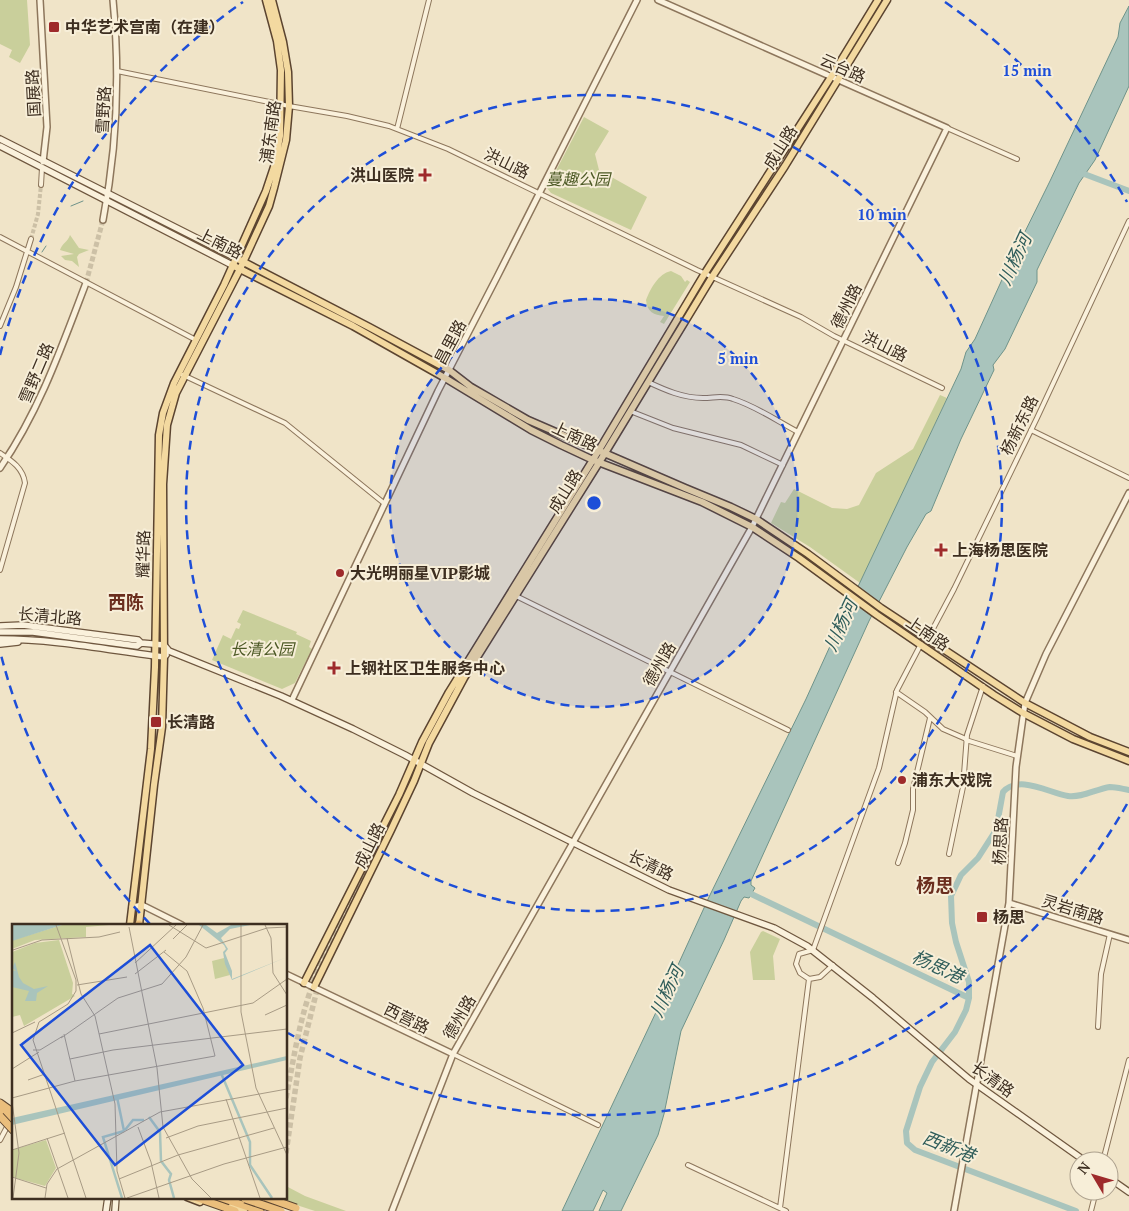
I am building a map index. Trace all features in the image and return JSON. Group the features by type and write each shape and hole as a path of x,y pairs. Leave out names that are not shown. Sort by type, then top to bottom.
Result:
{"highway":[{"path":"0,1101 12,1110"},
{"path":"0,1114 12,1123"},
{"path":"0,1114 12,1129"},
{"path":"198,1198 235,1211"},
{"path":"222,1198 260,1211"},
{"path":"243,1198 279,1209"},
{"path":"268,1198 303,1211"}],"main road":[{"name":"浦东南路","path":"239,260 275,164 280,136 282,104 281,70 277,40 266,0"},
{"name":"浦东南路","path":"239,260 261,223 272,197 286,140 289,106 288,72 283,42 272,0"},
{"name":"成山路","path":"834,78 878,0"},
{"name":"成山路","path":"602,452 708,275 834,78 887,0"},
{"name":"上南路","path":"0,139 106,201 353,326 445,378 531,430 596,461 702,502 752,527 799,558 877,615 1023,713 1073,739 1129,761"},
{"name":"上南路","path":"0,146 108,194 369,326 449,370 471,387 528,420 756,519 808,554 881,608 1025,703 1090,737 1129,752"},
{"name":"耀华路","path":"130,924 151,749 155,656 159,435 168,398 181,375 240,268 239,260 232,265 181,375 169,414 165,436 163,484 164,657 162,727 139,924"},
{"name":"成山路","path":"314,987 414,782 432,737 464,678 596,461 648,382 708,275"},
{"name":"成山路","path":"304,983 388,816 408,775 413,760 450,692 513,595"},
{"name":"长清北路","path":"0,626 32,627 138,640 141,643 155,645"},
{"path":"0,632 33,632 137,646 141,643"},
{"name":"长清北路","path":"0,639 40,640 155,656"},
{"path":"0,644 28,640"},
{"path":"155,645 164,645"},
{"name":"长清路","path":"164,645 169,651 292,700 413,760 473,793 669,890 774,928 812,950 833,965 945,1060 1071,1151"},
{"path":"155,656 164,657 169,651"},
{"path":"388,816 372,859 391,830"},
{"path":"106,1211 108,1198"},
{"path":"115,1211 116,1198"},
{"path":"190,1198 226,1211"},
{"path":"207,1198 244,1211"},
{"path":"259,1198 279,1209"},
{"path":"269,1211 279,1209 297,1211"}],"street":[{"name":"国展路","path":"40,0 47,127 41,185"},
{"name":"雪野路","path":"103,220 108,194 115,128 117,71 113,0"},
{"path":"397,129 430,0"},
{"name":"昌里路","path":"292,700 438,391 637,0"},
{"name":"云台路","path":"658,0 1017,159"},
{"name":"洪山路","path":"117,71 322,111 397,129 442,146 708,275 801,317 942,388"},
{"name":"德州路","path":"392,1211 453,1054 752,527 947,128"},
{"name":"杨新东路","path":"928,638 950,597 1129,221"},
{"path":"0,237 196,340"},
{"path":"0,326 16,287 30,239"},
{"name":"雪野二路","path":"0,468 30,418 57,359 86,283"},
{"path":"181,375 285,423 385,504"},
{"path":"648,382 662,389 686,396 702,398 721,396 733,399 798,432"},
{"path":"630,411 673,428 740,445 783,464"},
{"path":"1030,430 1129,478"},
{"path":"0,454 24,474 25,483 0,570"},
{"name":"杨思路","path":"954,1211 1009,903 1017,756 1025,703 1046,654 1129,492"},
{"path":"513,595 788,730"},
{"path":"833,965 820,977 809,979 800,973 796,964 799,954 812,950 879,768 896,692 902,677 921,644"},
{"path":"949,854 963,787 966,740 983,686"},
{"path":"896,692 925,712 948,732 966,740 1017,756"},
{"path":"898,862 906,840 913,810 913,790 930,718"},
{"name":"灵岩南路","path":"1009,903 1129,940"},
{"path":"132,906 142,905 180,924"},
{"path":"1098,1026 1101,974 1110,934"},
{"name":"西营路","path":"288,975 598,1125"},
{"path":"780,1208 809,979"},
{"path":"1106,1151 1129,1060"},
{"path":"0,1140 12,1123"},
{"path":"688,1165 786,1211"}],"green space":[{"path":"0,0 27,0 30,45 20,63 9,57 12,50 0,44"},
{"name":"蔓趣公园","path":"584,117 609,131 595,154 599,170 647,197 631,230 551,193 547,188"},
{"path":"70,235 79,248 89,250 79,254 77,257 79,267 61,256 74,254 60,250"},
{"path":"671,271 681,276 685,282 687,280 690,282 664,324 660,322 664,316 652,312 646,300 659,278"},
{"path":"940,395 947,398 860,583 810,547 771,523 781,502 785,503 794,489 832,508 847,509 859,505 876,473 913,449"},
{"name":"长清公园","path":"243,610 297,632 296,634 311,641 309,647 312,649 295,683 282,689 212,660 223,635 231,639 236,628 239,629 241,624 237,622"},
{"path":"763,931 780,939 773,956 775,980 753,980 750,952"},
{"path":"288,1187 305,1196 346,1211 315,1211 275,1198 288,1198"}],"water":[{"name":"川杨河","path":"1129,6 1129,86 1095,160 1079,183 1037,270 1037,282 1005,349 993,365 994,370 961,439 931,511 926,514 907,547 869,621 751,881 751,885 755,888 749,898 744,897 741,901 681,1031 658,1135 621,1211 599,1211 607,1193 603,1190 593,1211 562,1211 709,897 806,699 961,369 966,352 975,339 1118,37 1120,23"}],"waterway":[{"path":"1079,172 1129,191"},
{"path":"71,206 83,201"},
{"path":"42,252 46,246"},
{"name":"杨思港","path":"1076,1211 915,1150 907,1143 906,1131 920,1087 932,1062 955,1032 966,1010 969,998 969,982 952,923 951,896 961,875 978,858 996,830 1003,792 1017,785 1034,786 1068,796 1084,795 1110,787 1129,790"},
{"name":"杨思港","path":"745,891 969,998"}],"tunnel":[{"path":"31,239 38,214 41,185"},
{"path":"86,283 103,220"},
{"path":"288,1087 302,1018 316,975 329,942 368,862"},
{"path":"288,1139 300,1058 318,986"}],"place":[{"name":"中华艺术宫南（在建）","path":"54,27"},
{"name":"洪山医院","path":"425,175"},
{"name":"上海杨思医院","path":"941,550"},
{"name":"大光明丽星VIP影城","path":"340,573"},
{"name":"上钢社区卫生服务中心","path":"334,668"},
{"name":"长清路","path":"156,722"},
{"name":"浦东大戏院","path":"902,780"},
{"name":"杨思","path":"982,917"}],"district":[{"name":"西陈","path":"126,602"},
{"name":"杨思","path":"935,884"}],"water label":[{"name":"西新港","path":"949,1146"}]}
